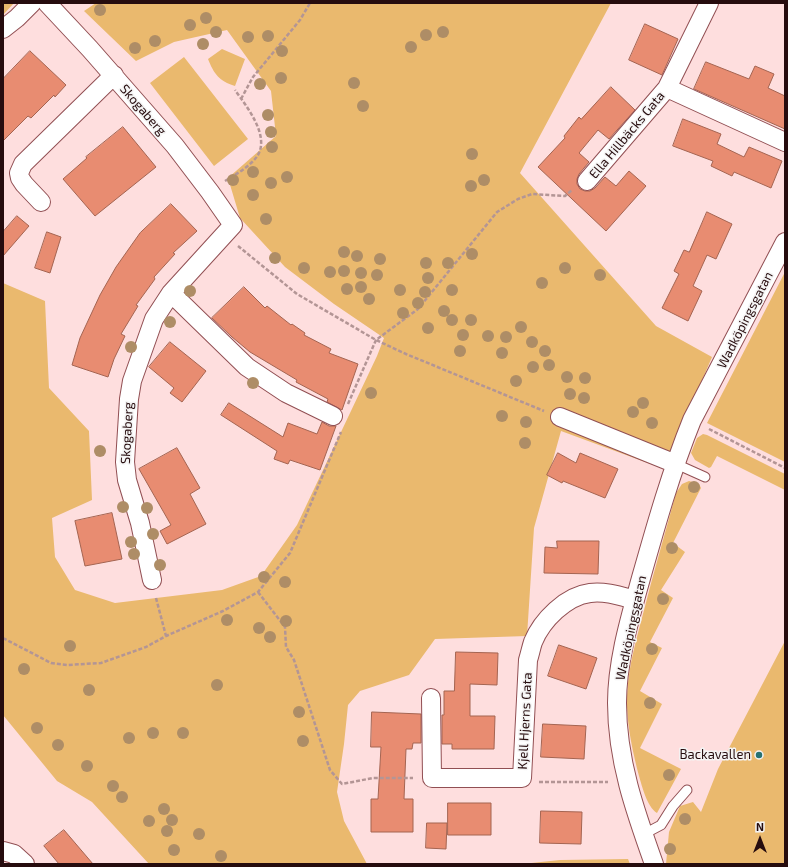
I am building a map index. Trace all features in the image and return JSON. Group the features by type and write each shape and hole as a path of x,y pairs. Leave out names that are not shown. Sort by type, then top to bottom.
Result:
{"street":[{"path":"3,29 32,3"},
{"name":"Skogaberg","path":"47,3 114,76 175,146 233,225 171,293 154,319 132,381 129,399 125,462 127,480 140,523 152,580"},
{"name":"Ella Hillbäcks Gata","path":"587,181 667,88 709,3"},
{"name":"Skogaberg","path":"41,202 20,178 19,173 23,164 114,76"},
{"name":"Ella Hillbäcks Gata","path":"667,88 785,142"},
{"name":"Wadköpingsgatan","path":"654,864 626,780 622,762 617,702 619,670 635,600 655,525 692,420 785,242"},
{"path":"171,293 247,367 286,393 341,417"},
{"path":"560,417 676,464"},
{"name":"Kjell Hjerns Gata","path":"432,778 522,778 528,660 534,641 541,627 565,603 589,593 609,593 635,600"},
{"path":"431,698 432,778"},
{"path":"3,851 14,854 25,864"}],"lane":[{"path":"676,464 705,477"},
{"path":"644,834 661,825 673,806 687,790"}],"path":[{"path":"241,99 253,77 300,20 310,3"},
{"path":"210,192 256,158 261,146 257,122 235,90"},
{"path":"3,638 51,663 67,665 101,663 146,647 166,636 223,611 258,592 290,553 341,417 376,340 418,309 497,212 532,194 565,196 585,179 587,181"},
{"path":"224,235 297,294 376,340 413,357 560,417"},
{"path":"692,420 785,468"},
{"path":"152,580 166,636"},
{"path":"258,592 284,627 286,647 294,660 330,770 342,784 378,778 432,778"},
{"path":"522,778 534,782 612,782 626,780"}],"shaded area":[{"path":"3,3 14,3 3,15"},
{"path":"96,3 611,3 520,173 656,326 712,357 664,469 561,431 534,528 527,636 435,639 409,675 360,691 348,705 337,792 344,821 367,864 149,864 92,802 57,781 3,715 3,283 45,301 49,388 89,431 92,500 52,518 55,557 75,590 115,603 222,590 261,576 297,525 377,356 384,338 334,304 285,267 240,218 228,178 276,136 271,91 227,30 174,42 136,61 84,11"},
{"path":"222,49 245,59 235,86 225,82 218,76 212,69 208,59"},
{"path":"184,57 248,139 214,166 150,83"},
{"path":"785,272 785,462 707,423"},
{"path":"703,434 785,474 785,490 717,456 709,468 695,460 691,453 697,438"},
{"path":"689,481 699,484 701,488 673,543 685,552 661,590 673,598 650,642 662,648 640,691 662,704 640,748 681,769 657,813 650,806 645,796 635,759 627,707 628,683 637,637 676,493 682,484"},
{"name":"Backavallen","path":"785,641 785,864 666,864 669,832 680,806 693,802 701,812 718,769"},
{"path":"628,859 630,864 522,864 560,860"}],"building":[{"path":"645,24 678,39 662,75 629,60"},
{"path":"30,51 66,85 31,118 28,116 3,141 3,79"},
{"path":"706,62 749,79 755,66 774,74 768,88 785,96 785,129 694,89"},
{"path":"611,87 635,110 609,139 598,130 579,153 589,162 579,174 577,184 580,189 590,191 595,188 605,177 616,186 629,171 646,186 606,231 538,167 565,138 564,136 579,117 581,119"},
{"path":"683,119 721,134 717,144 744,157 749,147 782,161 771,188 734,172 732,176 711,166 713,161 673,146"},
{"path":"123,127 156,167 95,216 63,179 87,158 86,157"},
{"path":"171,204 197,231 173,253 175,254 154,277 155,279 136,305 138,306 121,334 125,336 114,359 108,377 72,365 80,338 100,295 116,267 140,233"},
{"path":"707,212 732,224 716,259 707,255 693,286 702,291 688,321 662,308 679,274 674,271 684,250 689,252"},
{"path":"17,216 29,226 3,256 3,232"},
{"path":"47,232 61,237 50,273 35,268"},
{"path":"244,287 265,308 267,306 291,325 292,324 305,333 304,335 331,349 329,353 358,364 342,410 327,402 328,399 296,382 297,380 250,352 212,318"},
{"path":"170,342 206,371 182,402 170,393 174,388 149,367"},
{"path":"229,403 283,437 288,423 317,434 322,422 329,426 336,426 320,470 290,460 288,464 274,459 277,451 221,415"},
{"path":"177,448 200,488 190,494 206,524 167,544 160,531 171,525 139,469"},
{"path":"558,453 576,463 580,453 618,469 605,498 563,481 562,483 547,475"},
{"path":"112,513 122,559 85,566 75,521"},
{"path":"557,541 599,541 598,574 544,573 545,547 557,548"},
{"path":"559,645 597,658 586,689 548,676"},
{"path":"456,652 498,653 497,685 470,684 470,716 495,716 494,749 452,749 452,744 442,744 444,691 454,691"},
{"path":"372,712 421,714 421,743 413,743 412,749 406,749 404,799 413,799 413,832 371,832 371,799 378,799 381,747 371,747"},
{"path":"543,724 586,726 584,759 541,757"},
{"path":"448,803 491,803 491,835 448,835"},
{"path":"541,811 582,812 581,844 540,843"},
{"path":"427,823 447,823 446,849 426,848"},
{"path":"64,830 93,864 59,864 44,846"}],"place":[{"name":"Backavallen","path":"759,755"}]}
